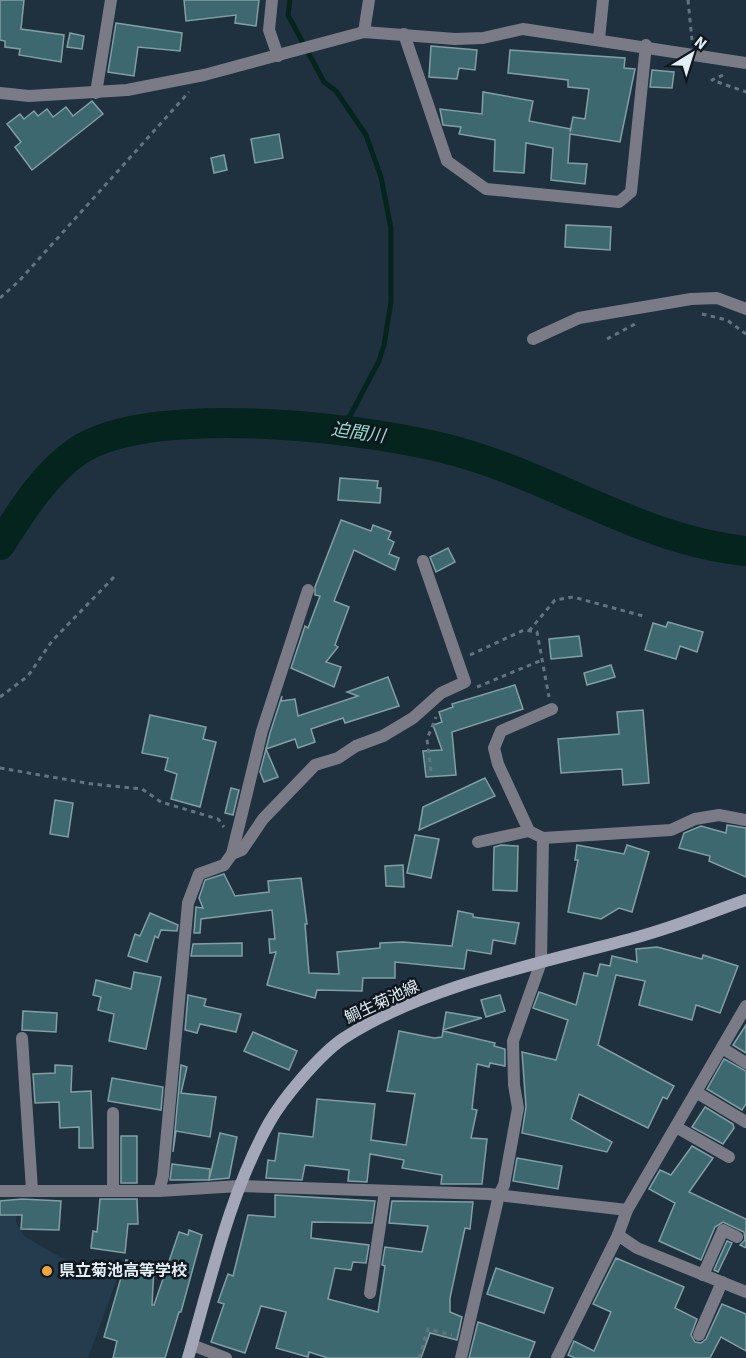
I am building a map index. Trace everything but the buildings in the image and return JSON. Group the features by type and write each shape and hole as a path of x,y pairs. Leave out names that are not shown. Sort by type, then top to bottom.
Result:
{"main road":[{"name":"鯛生菊池線","path":"188,1358 239,1186 270,1122 300,1081 342,1039 385,1016 440,994 541,962 637,937 746,900"}],"street":[{"path":"96,93 111,0"},
{"path":"272,0 269,30 278,57"},
{"path":"364,32 369,0"},
{"path":"599,39 603,0"},
{"path":"0,93 29,96 127,90 278,57 364,32 455,39 483,38 523,29 646,45 746,63"},
{"path":"404,34 447,162 486,189 619,202 631,192 646,45"},
{"path":"533,339 579,318 692,299 717,298 746,309"},
{"path":"232,854 242,849 263,819 315,765 338,758 356,746 383,736 413,718 441,693 465,681 423,561"},
{"path":"159,1191 164,1164 188,903 199,874 224,865 232,854 262,731 308,590"},
{"path":"552,709 501,731 494,748 498,764 529,831 543,838 671,830 695,819 719,815 746,820"},
{"path":"478,842 529,831"},
{"path":"461,1358 499,1195 504,1185 518,1108 514,1085 513,1041 541,962 543,838"},
{"path":"557,1358 618,1235 627,1210 746,1006"},
{"path":"22,1038 32,1190"},
{"path":"722,1048 746,1063"},
{"path":"696,1092 746,1122"},
{"path":"112,1191 113,1113"},
{"path":"676,1127 729,1157"},
{"path":"0,1191 159,1191 239,1186 499,1195 627,1210"},
{"path":"370,1293 385,1191"},
{"path":"703,1275 723,1230 737,1237"},
{"path":"618,1235 638,1248 746,1292"},
{"path":"699,1335 722,1282"},
{"path":"192,1345 226,1358"}],"path":[{"path":"688,0 694,54"},
{"path":"0,298 20,280 204,75"},
{"path":"723,75 712,80 746,92"},
{"path":"698,313 727,320 746,334"},
{"path":"607,339 642,322"},
{"path":"0,697 28,676 52,641 115,576"},
{"path":"529,631 555,600 573,597 643,616"},
{"path":"458,661 524,630 537,632 552,709"},
{"path":"476,687 542,660"},
{"path":"431,771 427,739 439,710"},
{"path":"0,768 92,784 142,789 161,802 218,819 227,830 232,854"},
{"path":"419,1358 428,1329 465,1339"}],"shaded area":[{"name":"県立菊池高等学校","path":"0,1199 16,1199 16,1222 24,1236 60,1257 117,1279 88,1358 0,1358"}],"waterway":[{"path":"290,0 288,15 324,82 336,91 366,135 381,177 391,229 391,302 384,345 379,361 343,429"},
{"name":"迫間川","path":"0,545 44,482 78,451 112,436 158,427 211,423 325,428 427,444 500,466 673,536 746,551"}],"place":[{"name":"県立菊池高等学校","path":"47,1271"}]}
